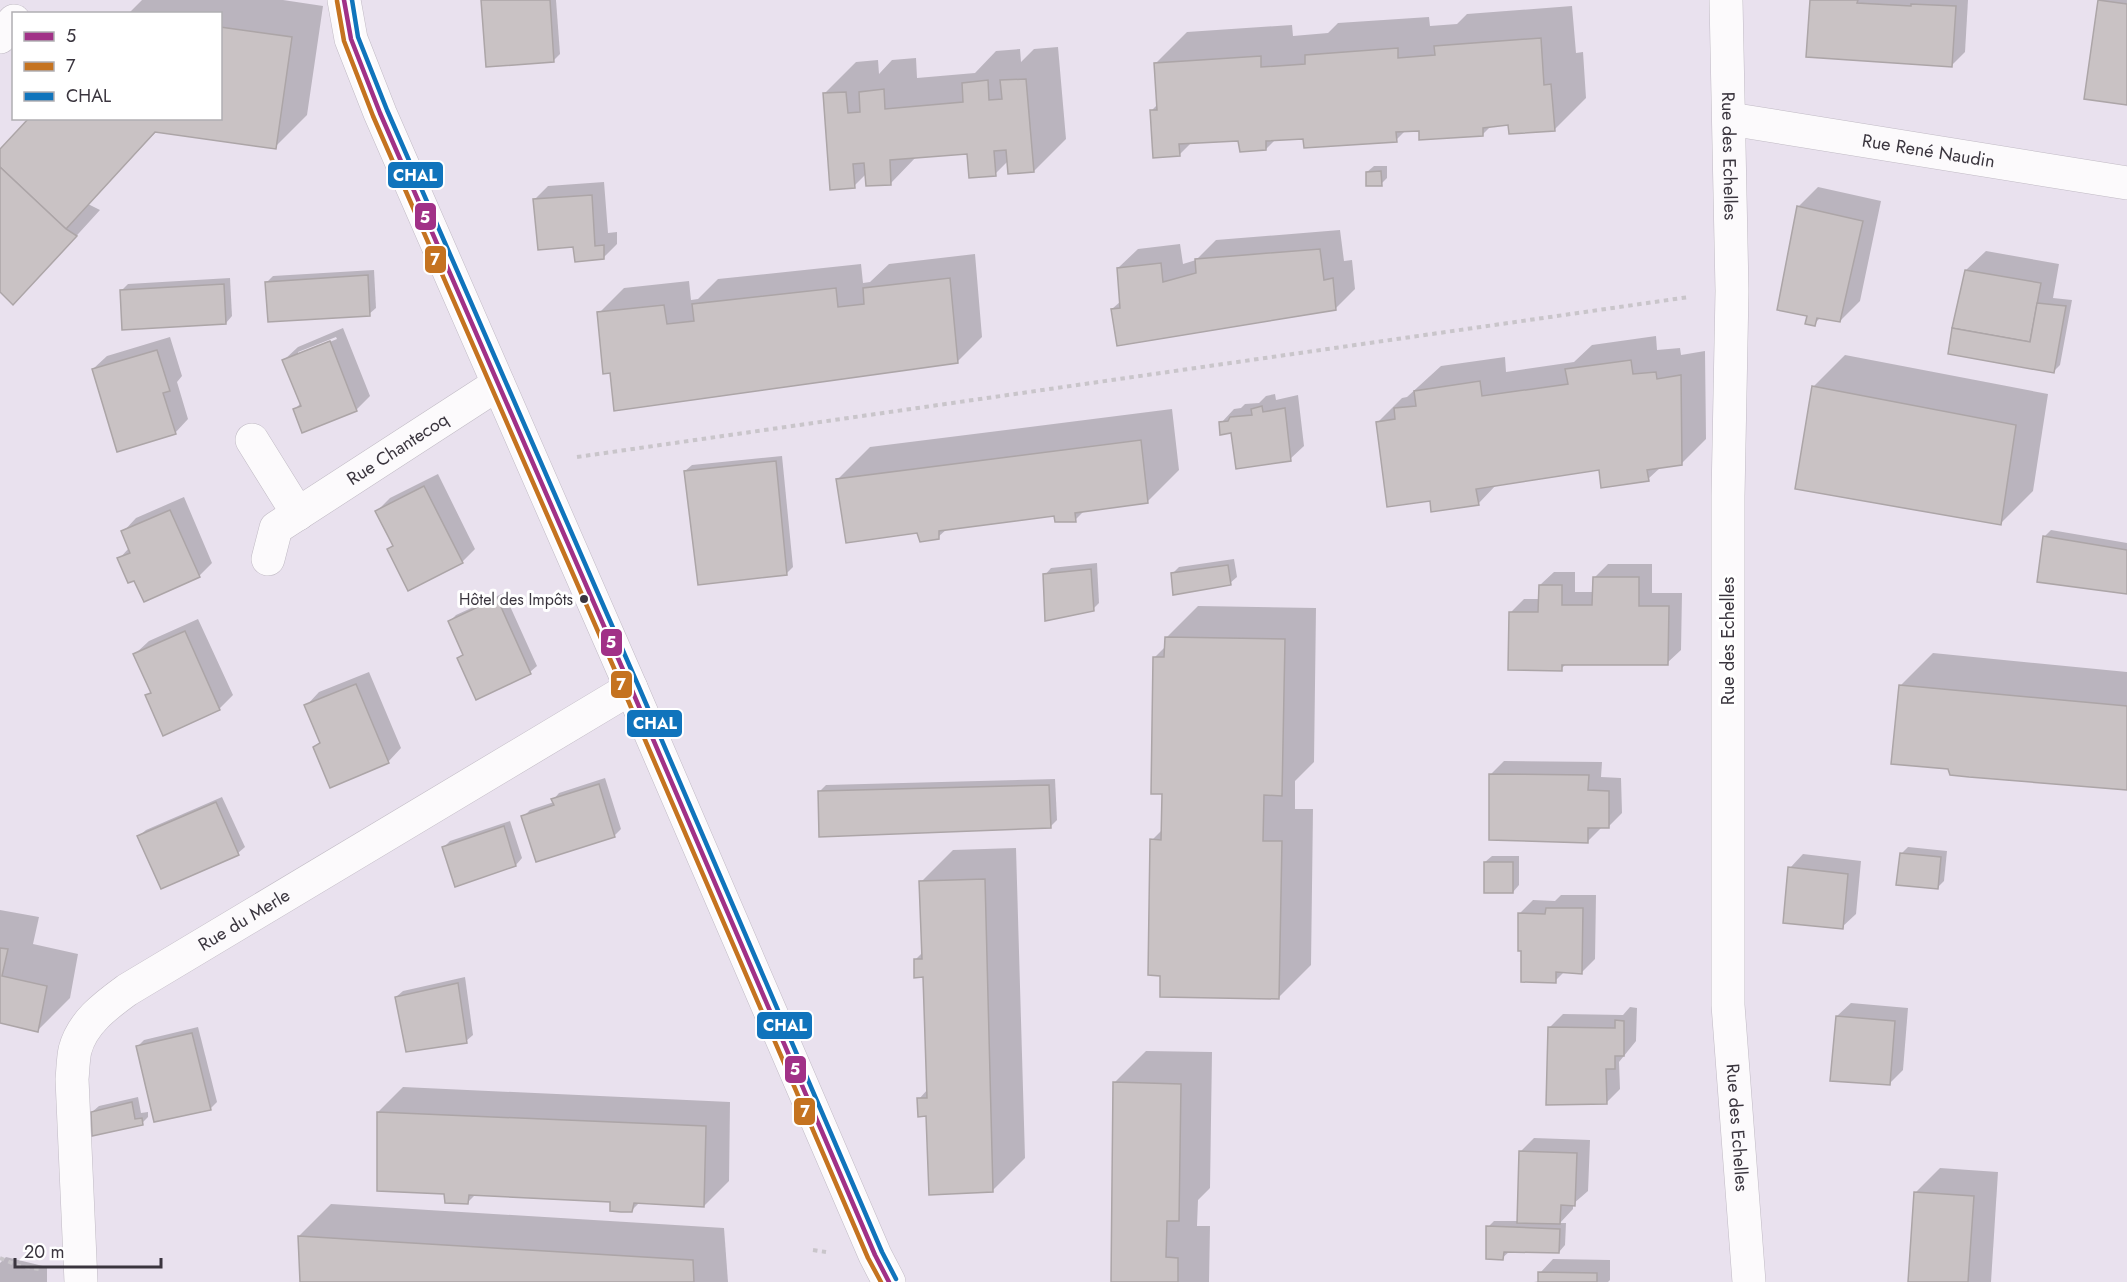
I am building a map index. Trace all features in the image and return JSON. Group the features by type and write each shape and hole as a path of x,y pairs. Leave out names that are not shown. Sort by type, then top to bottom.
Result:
{"street":[{"path":"22,12 32,0"},
{"path":"344,0 351,39 358,59 861,1223 889,1282"},
{"name":"Rue des Echelles","path":"1726,0 1730,119 1731,291 1728,496 1728,1005 1749,1282"},
{"path":"0,37 12,23"},
{"name":"Rue René Naudin","path":"1730,119 2127,183"},
{"name":"Rue Chantecoq","path":"268,559 276,528 498,384"},
{"path":"252,440 298,514"},
{"name":"Rue du Merle","path":"81,1282 72,1079 75,1051 90,1022 106,1005 127,990 631,688"}],"path":[{"path":"533,464 1731,291"}],"building":[{"path":"481,0 550,0 554,62 486,67"},
{"path":"1810,0 1858,0 1857,3 1956,6 1952,67 1806,57"},
{"path":"2098,0 2127,4 2127,105 2084,99"},
{"path":"222,27 292,37 276,149 155,132 66,229 0,167 0,149 27,120 222,120"},
{"path":"1541,38 1544,85 1551,84 1555,131 1509,134 1508,125 1483,128 1483,136 1419,140 1419,131 1396,132 1397,142 1304,148 1303,139 1266,141 1266,150 1240,152 1238,141 1179,144 1180,156 1153,158 1150,110 1157,110 1154,63 1261,56 1261,67 1305,64 1305,55 1398,48 1398,58 1435,55 1434,46"},
{"path":"1026,79 1034,172 1008,174 1006,150 994,151 996,176 969,178 967,154 890,160 891,185 866,186 864,163 853,164 855,188 830,190 823,93 846,92 848,113 860,112 859,92 884,89 885,109 963,102 962,83 988,80 989,100 1002,99 1000,80"},
{"path":"0,167 66,229 77,236 13,305 0,292"},
{"path":"1381,171 1382,186 1366,186 1366,172"},
{"path":"592,195 595,246 604,245 604,259 575,262 573,247 538,250 533,199"},
{"path":"1797,206 1863,221 1840,322 1817,318 1815,326 1805,324 1807,316 1777,310"},
{"path":"1320,249 1324,280 1333,278 1336,310 1117,346 1111,309 1120,308 1117,268 1161,263 1163,282 1196,273 1195,259"},
{"path":"1965,270 2041,283 2030,342 1952,328"},
{"path":"368,275 370,316 268,322 265,282"},
{"path":"950,278 958,363 614,411 610,373 603,374 597,312 664,305 667,324 694,321 692,304 836,288 838,307 864,304 863,288"},
{"path":"224,284 226,324 122,330 120,290"},
{"path":"2037,303 2066,306 2054,373 1948,354 1952,328 2030,342"},
{"path":"330,341 357,411 302,433 293,409 301,406 282,360"},
{"path":"157,350 170,391 163,393 176,434 117,452 92,369"},
{"path":"1631,360 1633,374 1656,372 1657,379 1681,375 1682,465 1647,470 1649,481 1601,488 1599,470 1476,489 1479,505 1431,512 1430,501 1387,507 1376,422 1395,419 1394,408 1416,406 1414,391 1480,381 1482,396 1568,384 1565,369"},
{"path":"1812,386 2016,425 2001,525 1795,489"},
{"path":"1262,406 1263,412 1285,408 1291,461 1236,469 1231,433 1220,435 1219,422 1228,421 1230,417 1252,415 1251,409"},
{"path":"1141,440 1148,503 1075,513 1076,522 1055,522 1054,516 939,531 939,539 920,542 917,533 846,543 836,479"},
{"path":"776,461 787,575 698,585 684,471"},
{"path":"424,486 463,563 408,591 387,549 393,546 375,511"},
{"path":"170,510 200,577 144,602 134,581 128,583 117,558 130,553 121,531"},
{"path":"2043,536 2127,550 2127,594 2037,582"},
{"path":"1228,565 1231,585 1173,595 1171,573"},
{"path":"1091,569 1094,611 1045,621 1043,574"},
{"path":"1593,577 1639,577 1639,606 1669,606 1668,665 1562,665 1562,671 1508,670 1509,612 1538,612 1539,585 1562,585 1562,605 1592,605"},
{"path":"497,598 531,674 476,700 457,658 463,655 448,621"},
{"path":"185,631 220,710 163,736 145,695 151,693 133,654"},
{"path":"1165,637 1285,639 1282,796 1264,795 1263,841 1282,841 1279,999 1160,997 1160,976 1148,975 1150,839 1161,840 1162,794 1151,794 1153,657 1164,657"},
{"path":"356,684 389,763 330,788 313,747 320,743 304,705"},
{"path":"1899,685 2127,706 2127,790 1950,775 1948,769 1891,764"},
{"path":"1489,774 1589,775 1588,790 1609,791 1609,828 1588,828 1588,843 1489,840"},
{"path":"599,784 615,837 536,862 521,816 554,805 551,799"},
{"path":"1049,785 1051,828 819,837 818,791"},
{"path":"216,802 239,855 161,889 137,836"},
{"path":"504,826 516,866 455,887 442,847"},
{"path":"1900,853 1941,857 1938,889 1896,885"},
{"path":"1484,862 1513,862 1513,893 1484,893"},
{"path":"1788,867 1848,874 1843,929 1783,923"},
{"path":"985,879 993,1192 929,1195 926,1116 918,1117 917,1098 927,1098 923,977 914,978 914,959 922,959 919,881"},
{"path":"1546,908 1583,908 1582,974 1556,972 1556,983 1521,982 1518,913 1545,914"},
{"path":"0,948 8,949 2,976 47,986 38,1032 0,1023"},
{"path":"458,983 467,1043 406,1052 395,997"},
{"path":"1836,1016 1895,1021 1890,1085 1830,1081"},
{"path":"1615,1020 1624,1021 1624,1056 1615,1056 1615,1069 1606,1069 1607,1104 1546,1105 1548,1027 1615,1028"},
{"path":"192,1033 211,1110 154,1122 136,1046"},
{"path":"1113,1082 1181,1084 1179,1221 1167,1221 1166,1257 1178,1258 1178,1282 1111,1282"},
{"path":"132,1102 135,1119 142,1118 143,1125 92,1136 91,1112"},
{"path":"377,1112 706,1126 704,1207 634,1203 632,1212 621,1212 610,1211 610,1202 469,1195 468,1204 445,1203 444,1194 377,1191"},
{"path":"1519,1151 1577,1153 1575,1206 1561,1205 1560,1224 1517,1223"},
{"path":"1914,1192 1974,1196 1968,1282 1908,1282"},
{"path":"1486,1226 1560,1229 1559,1253 1504,1252 1503,1260 1486,1259"},
{"path":"298,1236 693,1260 694,1282 300,1282"},
{"path":"1538,1272 1597,1273 1597,1282 1538,1282"}],"transit line":[{"name":"5","path":"344,0 351,39 380,113 875,1255 889,1282"},
{"name":"CHAL","path":"352,0 358,37 387,110 882,1252 896,1279"},
{"name":"7","path":"337,1 344,41 373,116 868,1258 881,1282"}],"place":[{"name":"Hôtel des Impôts","path":"584,599"}]}
